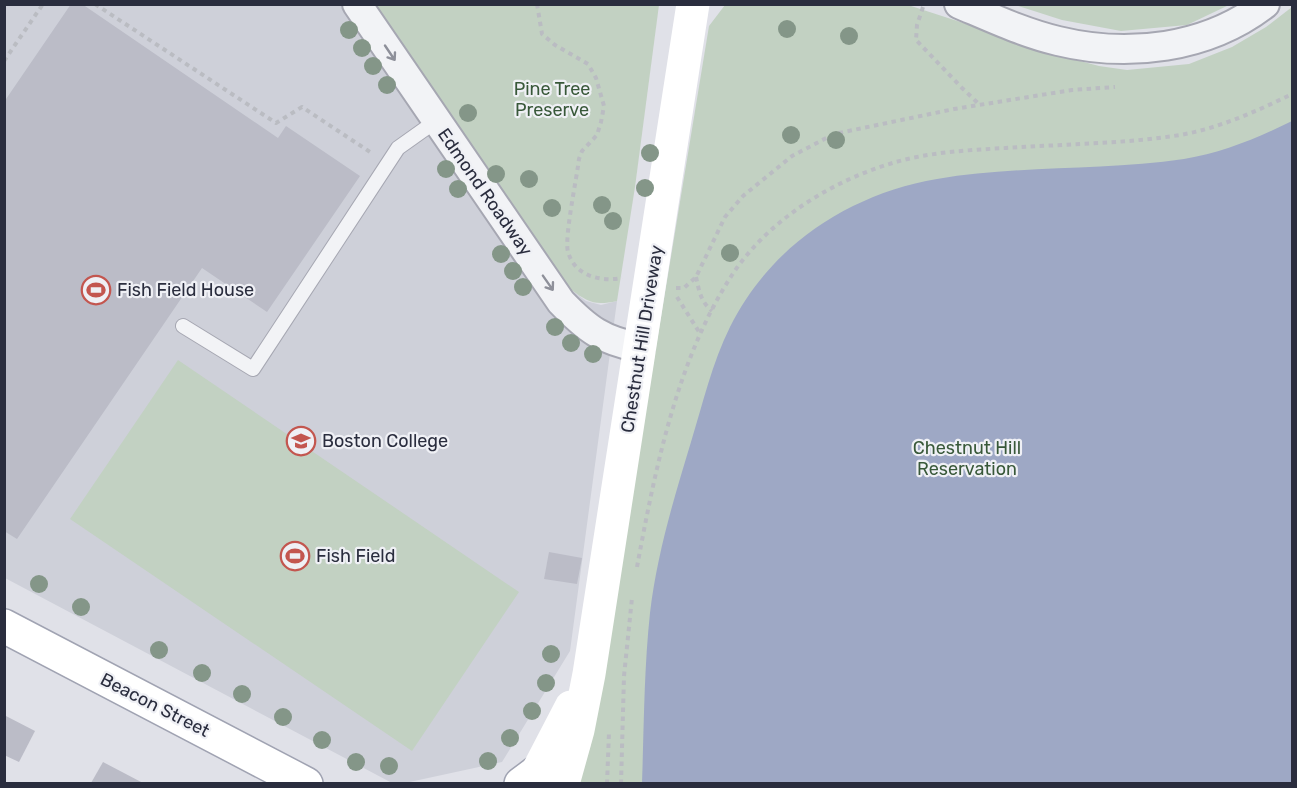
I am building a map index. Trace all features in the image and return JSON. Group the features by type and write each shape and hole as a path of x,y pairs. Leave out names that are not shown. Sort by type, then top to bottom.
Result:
{"main road":[{"name":"Chestnut Hill Driveway","path":"538,781 589,674 695,9"},
{"name":"Beacon Street","path":"4,626 306,783"}],"street":[{"name":"Edmond Roadway","path":"357,4 561,302 580,322 601,337 615,343 640,348"},
{"path":"959,4 1035,34 1105,49 1161,46 1204,38 1228,28 1265,4"}],"lane":[{"path":"183,326 253,369 398,148 436,121"}],"path":[{"path":"4,61 43,4"},
{"path":"95,4 276,123 302,107 387,164"},
{"path":"537,4 542,34 555,45 588,64 596,78 604,106 597,135 582,151 579,159 568,234 568,253 579,268 594,278 608,281 626,277"},
{"path":"923,7 917,25 916,40 980,105"},
{"path":"701,335 670,287 684,288 696,277 725,217 743,196 792,156 834,134 980,105 1072,90 1115,87"},
{"path":"637,568 652,489 679,394 701,335 733,274 760,242 792,213 826,192 896,162 933,154 971,150 1137,140 1181,135 1221,124 1293,94"},
{"path":"696,277 702,299 712,311"},
{"path":"621,783 624,676 633,591"}],"shaded area":[{"name":"Boston College","path":"4,5 372,5 570,289 586,301 601,305 617,301 570,651 502,762 405,783 392,783 5,578"}],"green space":[{"path":"1229,4 1187,25 1121,31 1062,20 1015,5"},
{"name":"Pine Tree Preserve","path":"372,5 659,5 635,187 617,301 592,302 570,289"},
{"name":"Chestnut Hill Reservation","path":"725,5 908,5 1031,48 1099,66 1127,70 1189,64 1232,47 1266,27 1292,7 1292,783 575,784 590,748 709,26"},
{"name":"Fish Field","path":"178,360 519,592 412,751 70,519"}],"water":[{"name":"Chestnut Hill Reservation","path":"1292,121 1292,783 642,783 645,677 650,613 667,526 718,355 730,327 747,298 767,272 816,228 843,211 904,186 937,179 998,172 1153,163 1184,159 1240,144"}],"building":[{"name":"Fish Field House","path":"71,4 82,4 278,138 286,126 360,176 267,312 202,268 17,539 4,531 4,102"},
{"path":"549,552 582,558 577,584 544,579"},
{"path":"4,715 35,731 19,762 4,755"},
{"path":"103,762 143,783 91,783"}],"place":[{"name":"Fish Field House","path":"96,290"},
{"name":"Boston College","path":"301,441"},
{"name":"Fish Field","path":"295,556"}]}
